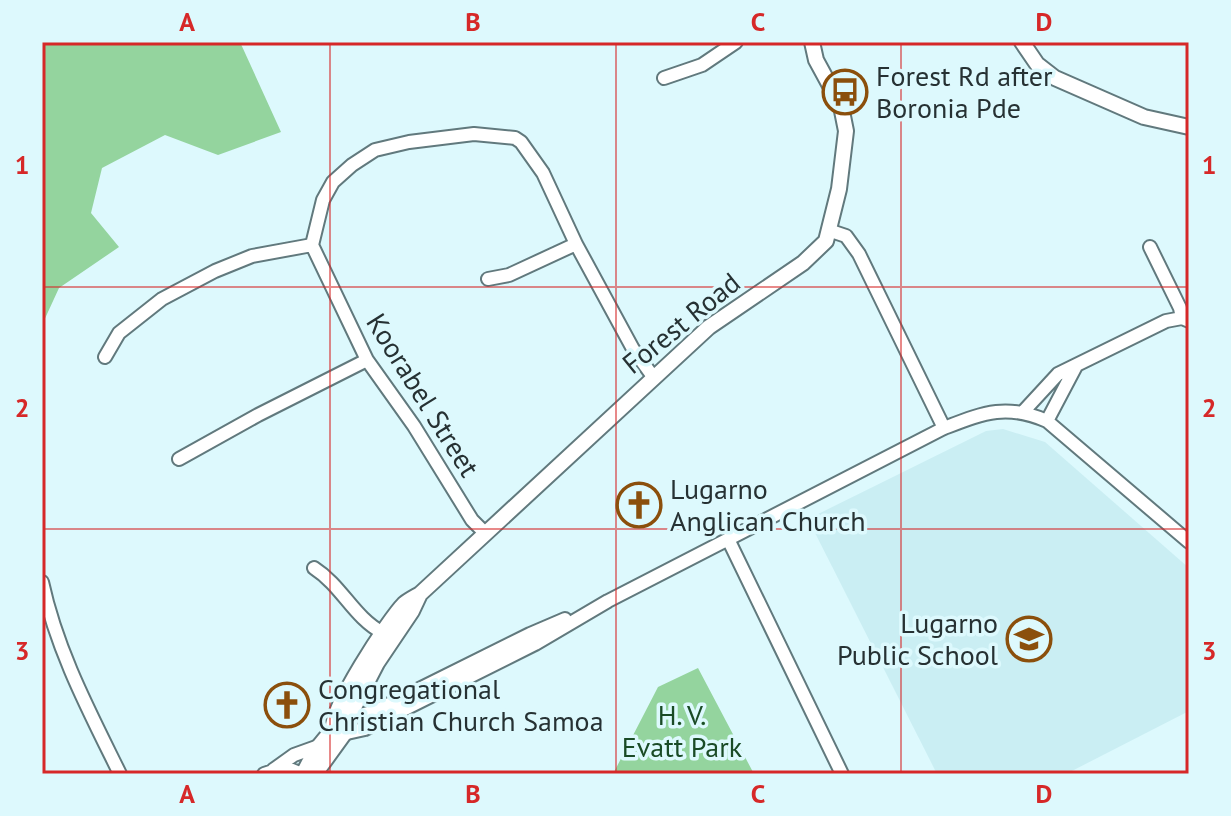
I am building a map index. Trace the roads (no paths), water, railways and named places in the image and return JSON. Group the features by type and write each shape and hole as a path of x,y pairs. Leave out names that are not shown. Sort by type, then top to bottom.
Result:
{"street":[{"path":"664,78 702,65 736,42"},
{"path":"812,42 816,60 838,98 845,123 844,155 831,231 846,236 859,254 944,428"},
{"path":"1022,42 1037,64 1055,78 1144,117 1189,127"},
{"path":"105,357 119,333 162,299 215,271 252,256 312,245 323,200 333,182 375,150 409,142 488,134 515,138 521,142 543,173 576,244 633,349 654,378"},
{"name":"Forest Road","path":"302,774 319,746 343,725 383,633 402,607 420,594 717,321 811,257 831,231"},
{"path":"488,279 509,275 576,244"},
{"name":"Koorabel Street","path":"312,245 367,360 414,426 472,520 485,533"},
{"path":"1022,413 1058,374 1166,321 1185,319 1150,247"},
{"path":"179,459 367,360"},
{"path":"1047,421 1076,366"},
{"path":"343,725 360,731 535,644 608,601 944,428 987,412 1022,413 1047,421 1189,542"},
{"path":"728,539 842,774"},
{"path":"314,568 333,582 365,622 383,633"},
{"path":"42,582 49,615 69,671 120,774"},
{"name":"Forest Road","path":"315,774 420,594"},
{"path":"343,725 530,634 608,601"},
{"path":"361,693 370,704 381,708"},
{"path":"268,772 294,755 319,746"},
{"path":"268,772 285,767 302,774"}],"place":[{"name":"Forest Rd after Boronia Pde","path":"845,92"},
{"name":"Lugarno Anglican Church","path":"639,505"},
{"name":"Lugarno Public School","path":"1029,639"},
{"name":"Congregational Christian Church Samoa","path":"287,705"}],"park label":[{"name":"H. V. Evatt Park","path":"682,731"}]}
